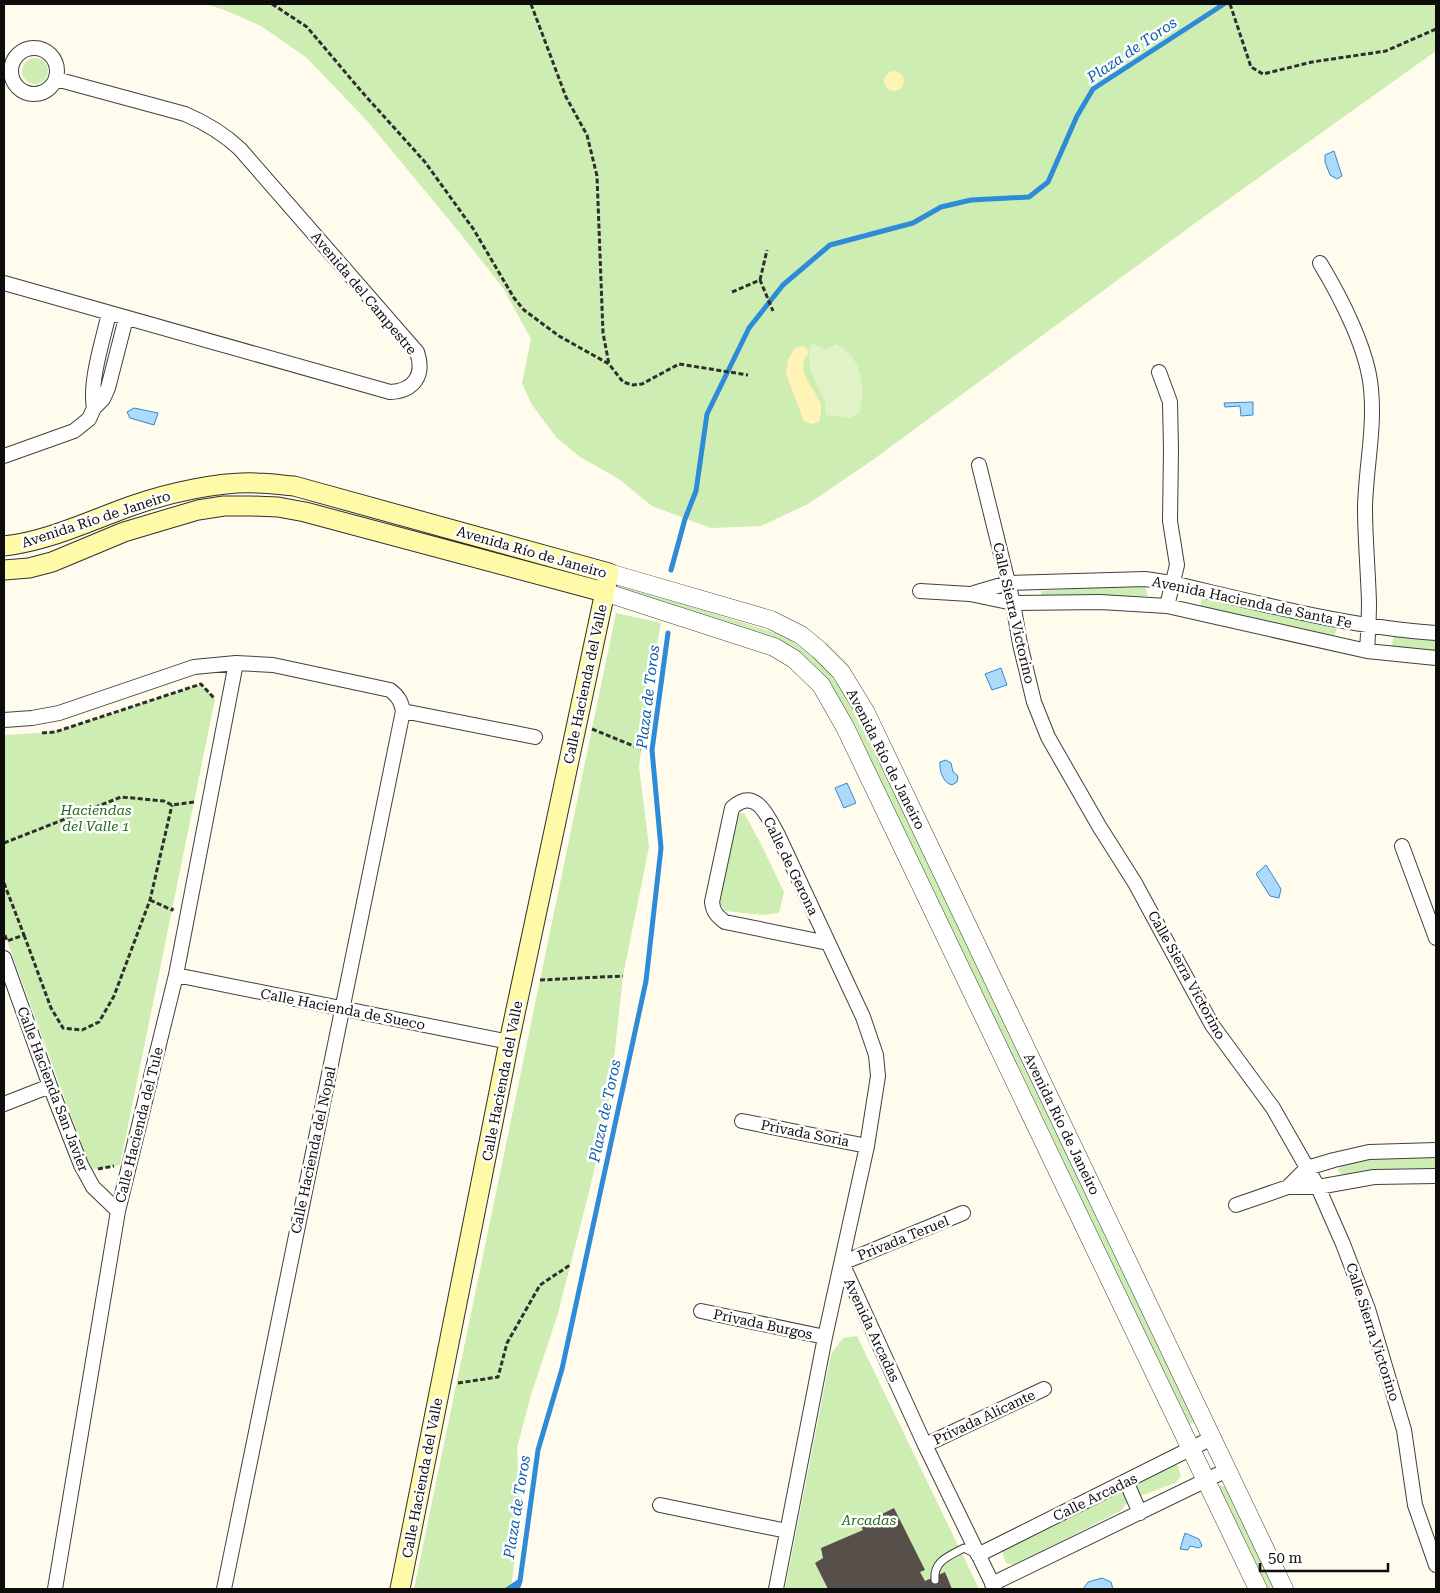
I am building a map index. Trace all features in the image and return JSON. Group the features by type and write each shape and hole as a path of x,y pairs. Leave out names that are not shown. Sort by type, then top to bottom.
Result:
{"main road":[{"name":"Avenida Río de Janeiro","path":"4,546 34,541 136,504 192,490 228,484 256,483 294,486 609,573"},
{"name":"Avenida Río de Janeiro","path":"4,570 29,568 52,562 124,532 198,510 224,506 251,506 278,507 305,512 604,592"},
{"name":"Calle Hacienda del Valle","path":"400,1589 509,1042 609,573"}],"street":[{"path":"38,49 50,54 54,59 57,65 56,78 48,90 35,95 28,94 16,86 8,64 25,51 38,49"},
{"name":"Avenida del Campestre","path":"4,283 390,392 402,392 413,385 420,373 420,361 417,352 240,149 224,134 206,123 185,114 56,78"},
{"path":"1320,262 1346,311 1363,354 1371,388 1371,429 1365,506 1367,651"},
{"path":"94,408 92,398 95,377 109,313"},
{"path":"4,456 74,431 89,418 94,408 103,399 108,388 126,318"},
{"path":"1159,372 1170,402 1170,522 1177,565 1167,606"},
{"name":"Calle Sierra Victorino","path":"979,465 1013,603 1020,644 1034,702 1048,737 1099,826 1135,883 1212,1025 1273,1108 1318,1187 1343,1244 1368,1309 1404,1430 1415,1505 1436,1565"},
{"name":"Avenida Río de Janeiro","path":"609,573 771,620 801,636 820,650 841,672 870,722 1284,1589"},
{"name":"Avenida Hacienda de Santa Fe","path":"1008,583 1145,579 1172,583 1368,625 1436,633"},
{"path":"970,594 1008,583"},
{"path":"920,591 970,594 1013,603"},
{"name":"Avenida Río de Janeiro","path":"604,592 774,647 794,659 821,685 845,727 1258,1589"},
{"name":"Avenida Hacienda de Santa Fe","path":"1013,603 1134,602 1167,606 1367,651 1436,658"},
{"path":"4,720 32,718 59,713 194,667 236,663 273,665 315,672 390,690 402,702 403,711 535,737"},
{"name":"Calle Hacienda del Tule","path":"55,1589 118,1211 176,975 236,663"},
{"name":"Calle Hacienda del Nopal","path":"224,1589 403,711"},
{"name":"Calle de Gerona","path":"828,943 725,922 717,916 712,902 732,808 738,802 743,800 758,804 778,835 863,1016 876,1055 878,1076 867,1146 842,1263"},
{"path":"1402,846 1436,938"},
{"name":"Calle Hacienda San Javier","path":"7,954 50,1086 86,1176 93,1187 118,1211"},
{"name":"Calle Hacienda de Sueco","path":"176,975 342,1010 509,1042"},
{"path":"4,1104 50,1086"},
{"name":"Privada Soria","path":"742,1121 867,1146"},
{"path":"1288,1187 1307,1168 1334,1160 1369,1152 1436,1150"},
{"path":"1236,1205 1288,1187 1318,1187 1374,1177 1436,1176"},
{"name":"Privada Teruel","path":"842,1263 964,1213"},
{"name":"Avenida Arcadas","path":"776,1589 825,1337 842,1263"},
{"name":"Avenida Arcadas","path":"842,1263 925,1445 994,1587"},
{"name":"Privada Burgos","path":"701,1311 825,1337"},
{"name":"Privada Alicante","path":"925,1445 1044,1389"},
{"name":"Calle Arcadas","path":"978,1555 1212,1438"},
{"path":"994,1587 1140,1512 1227,1470"},
{"path":"1126,1482 1140,1512"},
{"path":"660,1505 787,1531"}],"lane":[{"path":"936,1580 935,1573 942,1559 964,1548 978,1555"}],"path":[{"path":"272,4 307,27 362,92 426,162 474,230 514,298 524,310 559,336 609,364 623,382 633,385 642,384 679,364 731,374 748,375"},
{"path":"531,4 566,96 587,135 597,176 602,333 609,364"},
{"path":"1230,4 1251,67 1263,74 1312,62 1386,51 1436,29"},
{"path":"767,250 760,280 773,311"},
{"path":"732,292 760,280"},
{"path":"201,684 215,700"},
{"path":"592,728 641,748"},
{"path":"192,812 196,793"},
{"path":"4,843 122,797 164,801 172,806 194,802"},
{"path":"4,882 51,1008 63,1028 82,1030 99,1022 114,996 150,900 172,806"},
{"path":"150,900 172,910"},
{"path":"170,919 174,900"},
{"path":"4,933 7,941 7,954"},
{"path":"7,941 24,935"},
{"path":"540,980 623,976"},
{"path":"91,1170 120,1166"},
{"path":"456,1383 498,1377 507,1343 540,1285 570,1265"}],"green space":[{"path":"204,4 1436,4 1436,51 1198,221 874,459 808,504 761,526 711,528 652,506 619,479 580,457 556,437 532,405 522,383 531,339 503,288 459,232 369,123 307,58 261,26 222,9"},
{"path":"35,58 44,62 48,71 44,80 35,84 26,80 22,71 26,62"},
{"path":"812,343 826,350 836,344 852,357 857,365 862,382 862,402 860,412 850,418 826,415 825,402 810,370 809,351"},
{"path":"619,584 782,635 802,648 819,663 847,698 952,910 1196,1421 1189,1425 821,676 615,588"},
{"path":"1145,587 1148,596 1042,600 1041,591 1089,588"},
{"path":"1202,597 1337,628 1334,637 1200,608"},
{"path":"616,613 661,623 649,687 639,766 649,847 623,976 610,1095 591,1184 558,1313 531,1395 517,1448 520,1510 511,1589 414,1589"},
{"path":"1394,636 1436,640 1436,652 1391,648"},
{"name":"Haciendas del Valle 1","path":"201,684 215,699 120,1165 91,1170 4,933 4,735 55,732"},
{"path":"744,813 784,892 779,913 764,915 725,911 712,892 720,827 731,814"},
{"path":"1436,1155 1436,1169 1344,1176 1338,1171 1342,1160"},
{"name":"Arcadas","path":"857,1336 979,1589 785,1589 831,1354 843,1338"},
{"path":"1170,1462 1178,1466 1181,1476 1175,1483 1138,1497 1132,1484"},
{"path":"1220,1485 1226,1487 1276,1589 1267,1589 1219,1491"},
{"path":"1115,1489 1123,1490 1128,1501 1122,1510 1015,1565 1006,1563 1001,1548"}],"sand":[{"path":"894,71 901,74 904,81 901,88 894,91 887,88 884,81 887,74"},
{"path":"802,346 807,348 808,354 804,360 804,372 821,407 819,422 812,424 804,421 786,374 788,360 795,348"}],"water":[{"path":"1334,151 1342,176 1337,179 1330,175 1325,162 1325,155"},
{"path":"1253,402 1253,415 1241,416 1240,406 1225,407 1224,403"},
{"path":"134,408 158,413 154,425 130,418 127,412"},
{"path":"1001,668 1007,685 992,690 985,674"},
{"path":"946,760 951,763 953,772 958,776 957,782 952,785 946,782 940,769 940,762"},
{"path":"847,783 856,803 844,808 835,788"},
{"path":"1266,865 1281,889 1279,898 1270,896 1256,874"},
{"path":"1185,1533 1199,1539 1202,1546 1199,1548 1190,1546 1188,1550 1180,1549"},
{"path":"1102,1578 1111,1582 1113,1589 1083,1589 1088,1582"}],"building":[{"path":"894,1508 925,1570 920,1572 925,1581 945,1572 952,1589 828,1589 815,1563 823,1558 821,1548 863,1530 860,1525"}],"waterway":[{"name":"Plaza de Toros","path":"671,570 685,519 696,491 707,414 749,328 783,285 830,245 913,223 941,207 971,200 1029,197 1048,182 1077,116 1093,89 1224,4"},
{"name":"Plaza de Toros","path":"517,1589 520,1581 538,1450 562,1369 646,981 661,848 652,750 668,633"},
{"path":"508,1589 520,1581"}]}
